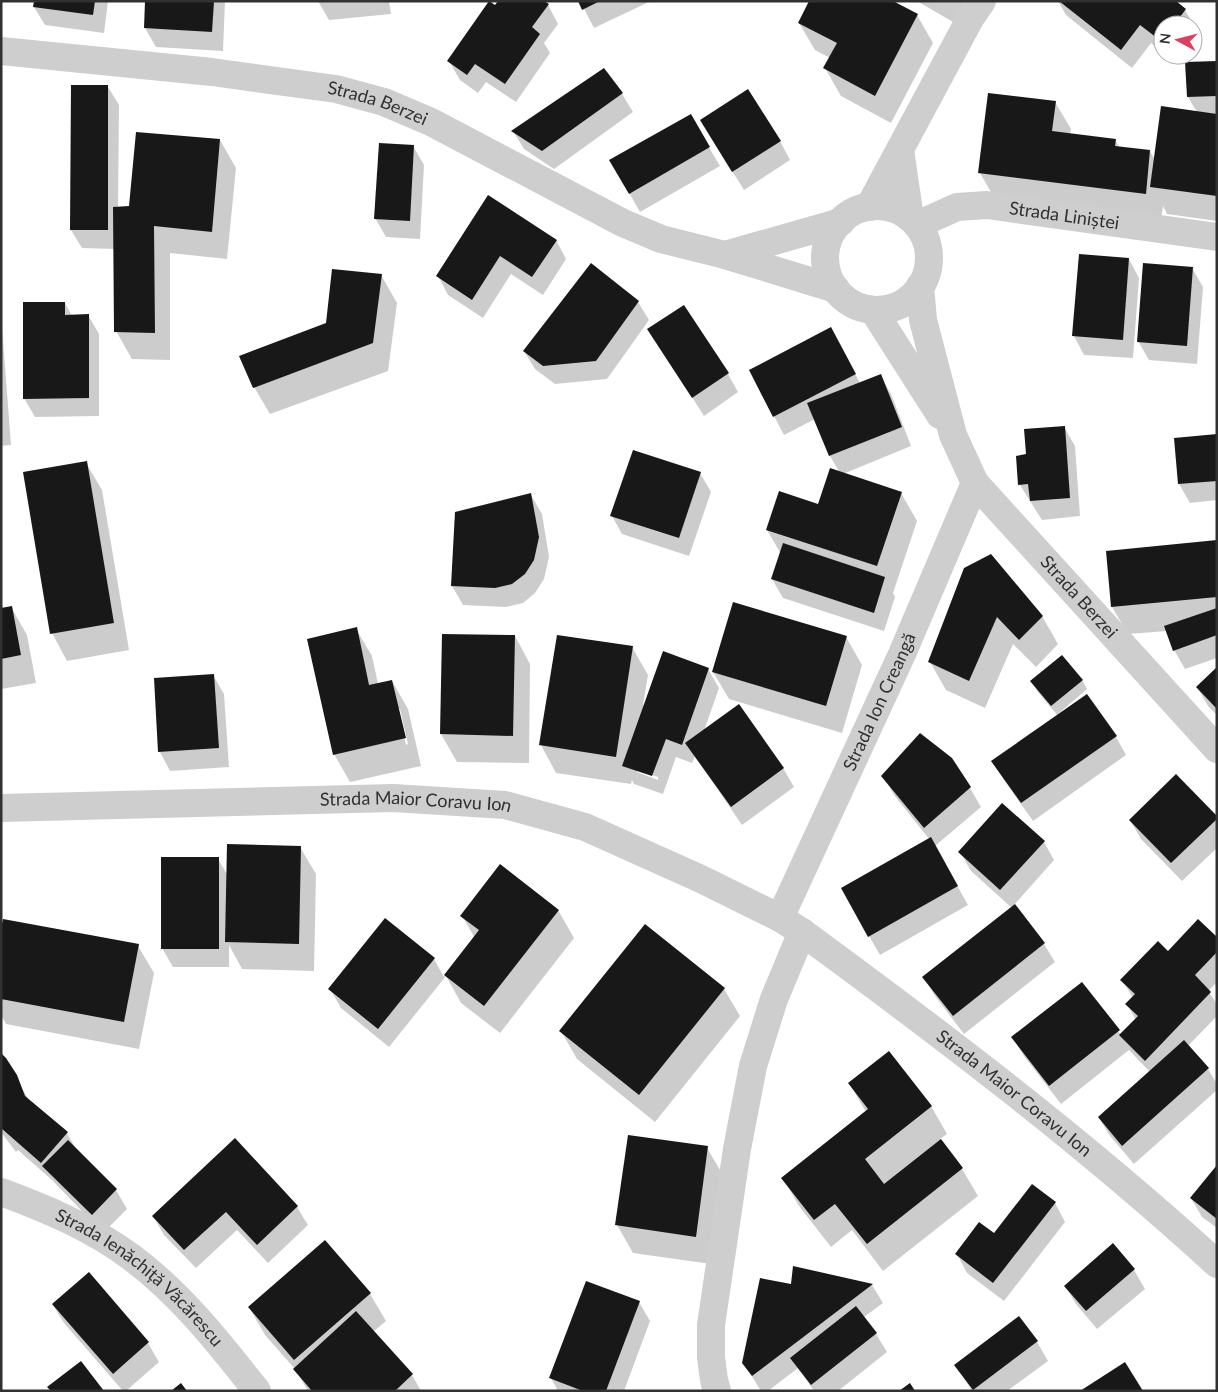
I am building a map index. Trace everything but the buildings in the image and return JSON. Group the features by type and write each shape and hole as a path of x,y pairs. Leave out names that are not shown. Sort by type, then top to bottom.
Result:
{"street":[{"path":"870,207 914,120 971,17 982,1"},
{"name":"Strada Berzei","path":"1,51 212,72 336,90 384,102 440,126 623,224 661,239 725,255 836,289"},
{"path":"900,150 913,222"},
{"name":"Strada Liniștei","path":"913,222 957,207 987,205 1217,237"},
{"path":"870,207 894,209 913,222 924,236 928,253 928,270 920,286 912,296 898,306 885,310 873,310 852,304 836,289 827,272 826,252 832,234 841,222 852,213 870,207"},
{"name":"Strada Berzei","path":"725,255 841,222"},
{"name":"Strada Berzei","path":"920,286 923,320 954,435 975,483 1217,749"},
{"name":"Strada Berzei","path":"873,310 954,435"},
{"name":"Strada Ion Creangă","path":"791,925 902,654 975,483"},
{"name":"Strada Maior Coravu Ion","path":"1,808 393,798 505,805 584,827 701,879 791,925 987,1070 1107,1168 1217,1264"},
{"path":"717,1391 710,1357 711,1326 737,1150 756,1056 774,999 791,925"},
{"name":"Strada Ienăchiță Văcărescu","path":"1,1192 60,1215 80,1225 131,1257 187,1308 257,1391"}]}
